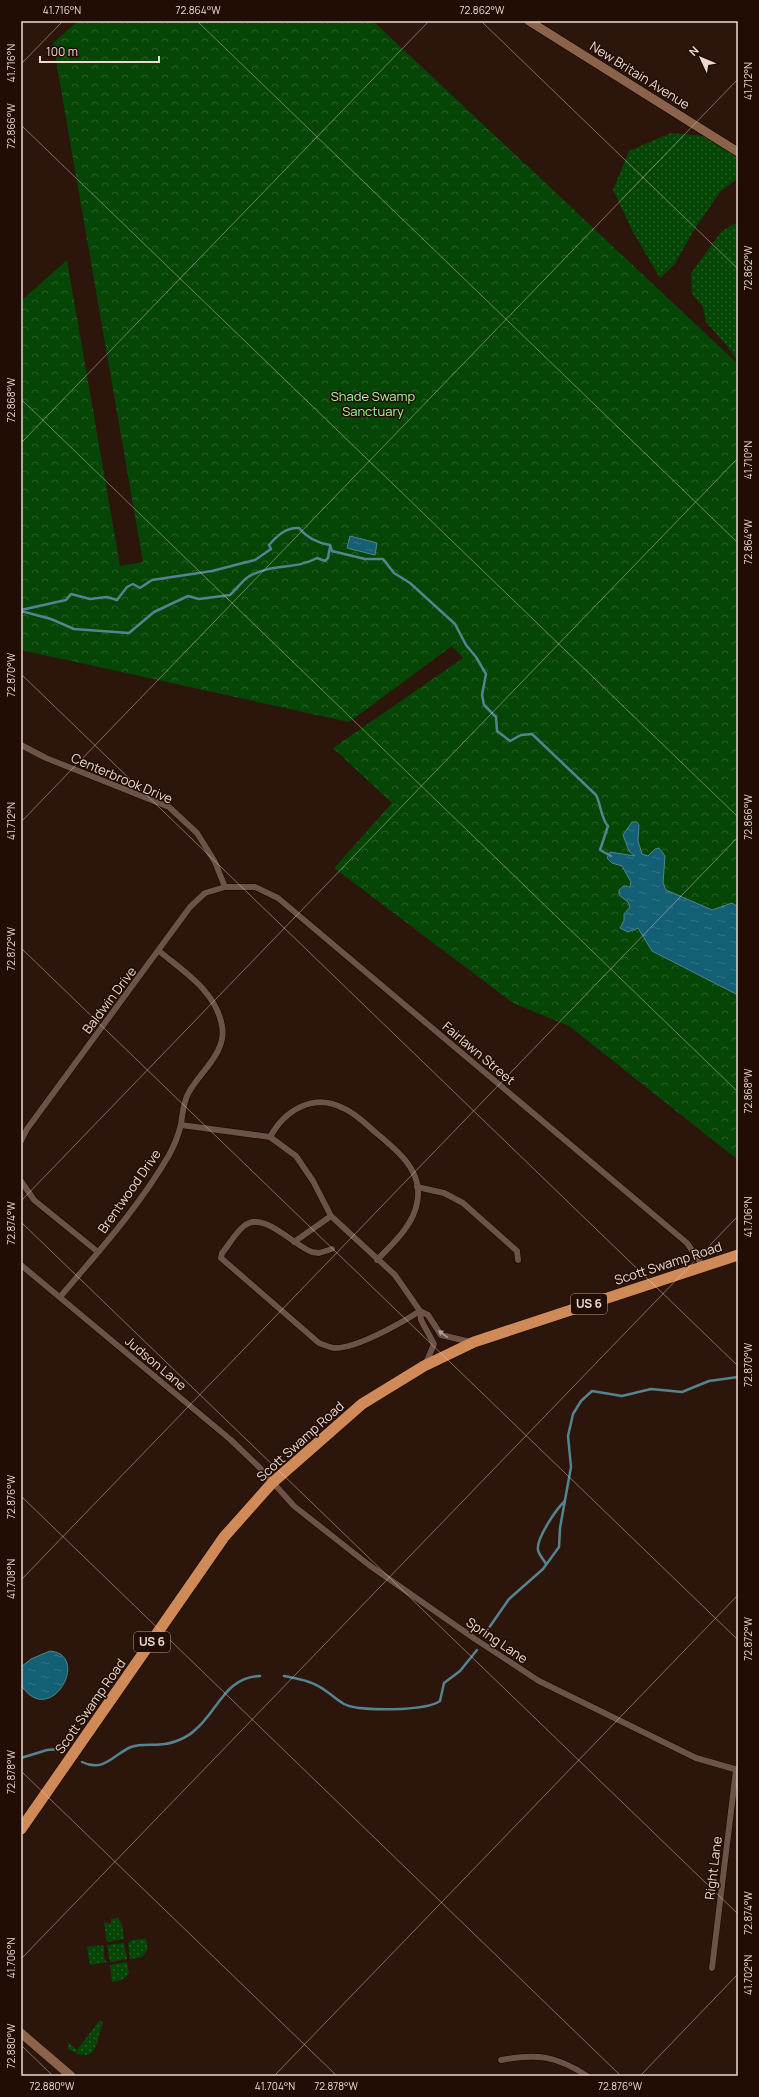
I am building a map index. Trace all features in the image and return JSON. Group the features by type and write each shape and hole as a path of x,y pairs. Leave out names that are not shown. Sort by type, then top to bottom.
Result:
{"highway":[{"name":"Scott Swamp Road","path":"21,1829 224,1537 272,1483 362,1404 424,1366 474,1342 738,1254"}],"street":[{"name":"New Britain Avenue","path":"529,21 738,152"},
{"name":"Centerbrook Drive","path":"21,745 46,758 169,807 197,833 215,862 225,887"},
{"name":"Baldwin Drive","path":"21,1141 27,1129 190,907 205,893 225,887"},
{"name":"Fairlawn Street","path":"225,887 255,887 278,898 687,1243 703,1266"},
{"name":"Brentwood Drive","path":"60,1297 129,1214 169,1154 180,1125 184,1101 217,1053 222,1040 223,1028 220,1014 208,994 200,985 159,951"},
{"path":"270,1137 276,1125 292,1110 312,1103 334,1104 353,1113 400,1152 411,1167 417,1187 418,1204 405,1230 377,1260"},
{"path":"180,1125 270,1137 296,1156 313,1181 331,1216 395,1275 420,1311 421,1320 434,1344 424,1366"},
{"path":"21,1181 34,1200 98,1252"},
{"path":"417,1187 444,1193 463,1204 517,1251 518,1260"},
{"path":"294,1242 331,1216"},
{"path":"332,1249 319,1253 312,1252 265,1223 253,1221 243,1226 222,1253 221,1258 319,1343 334,1348 356,1342 388,1329 420,1311"},
{"name":"Judson Lane","path":"21,1265 231,1440 259,1467 272,1483"},
{"path":"420,1311 428,1315 441,1334 474,1342"},
{"name":"Spring Lane","path":"272,1483 294,1506 369,1565 474,1639 539,1681 696,1758 737,1770"},
{"name":"Right Lane","path":"712,1968 737,1770"},
{"path":"21,2034 71,2076"},
{"path":"501,2060 528,2056 541,2056 566,2063 587,2076"}],"green space":[{"name":"Shade Swamp Sanctuary","path":"78,21 373,21 738,364 738,1160 569,1026 513,1003 334,868 392,803 333,748 463,658 452,646 349,722 21,650 21,301 67,260 120,566 143,562 53,43"},
{"path":"671,133 715,137 738,152 738,178 720,192 694,230 674,265 660,278 633,232 613,190 629,151"},
{"path":"738,222 738,362 727,346 706,322 703,307 692,294 691,273 722,231"},
{"path":"118,1918 122,1925 124,1939 107,1942 104,1922 111,1924 111,1919"},
{"path":"146,1939 148,1949 142,1957 130,1959 128,1943 132,1940"},
{"path":"124,1943 127,1959 110,1962 107,1945"},
{"path":"104,1945 104,1958 107,1962 90,1965 87,1947"},
{"path":"127,1962 129,1974 122,1980 112,1982 110,1965"},
{"path":"100,2020 103,2023 97,2044 91,2054 78,2054 68,2049 68,2042 77,2050"}],"water":[{"path":"350,536 377,543 375,555 347,548"},
{"path":"632,822 637,822 639,825 638,841 642,854 648,856 655,849 659,848 665,856 663,883 666,890 712,910 732,903 738,907 738,995 652,951 638,928 628,932 620,928 624,921 624,914 630,907 628,902 619,895 619,890 624,886 630,887 631,882 622,866 612,863 607,858 610,852 635,856 629,851 623,835"},
{"path":"50,1651 62,1655 67,1664 67,1675 62,1686 54,1695 44,1699 32,1697 21,1685 21,1667 31,1659"}],"waterway":[{"path":"21,610 66,600 71,594 90,599 107,597 117,600 127,587 133,584 140,588 152,580 212,571 255,560 271,549 269,545 279,535 294,528 299,528 313,540 330,545 332,551 365,559 383,559 394,573 410,583 455,624 466,645 476,657 486,674 482,695 484,705 496,717 497,731 510,741 521,735 532,734 596,795 604,819 608,826 600,850 611,856"},
{"path":"21,611 51,619 74,629 129,633 154,612 188,596 199,599 230,595 246,578 257,573 274,568 301,564 317,558 325,561 328,558 330,547"},
{"path":"484,1635 509,1599 543,1569 559,1547 560,1528 571,1467 568,1436 573,1414 581,1401 592,1391 622,1396 651,1389 682,1392 709,1381 738,1377"},
{"path":"546,1564 540,1556 538,1545 547,1524 565,1501"},
{"path":"284,1676 316,1685 344,1704 352,1707 377,1709 421,1707 440,1701 444,1683 460,1671 477,1650"},
{"path":"82,1762 90,1765 103,1764 131,1747 140,1745 165,1744 181,1739 192,1733 203,1722 223,1696 238,1682 248,1678 260,1676"},
{"path":"21,1758 47,1750 59,1749"}]}
